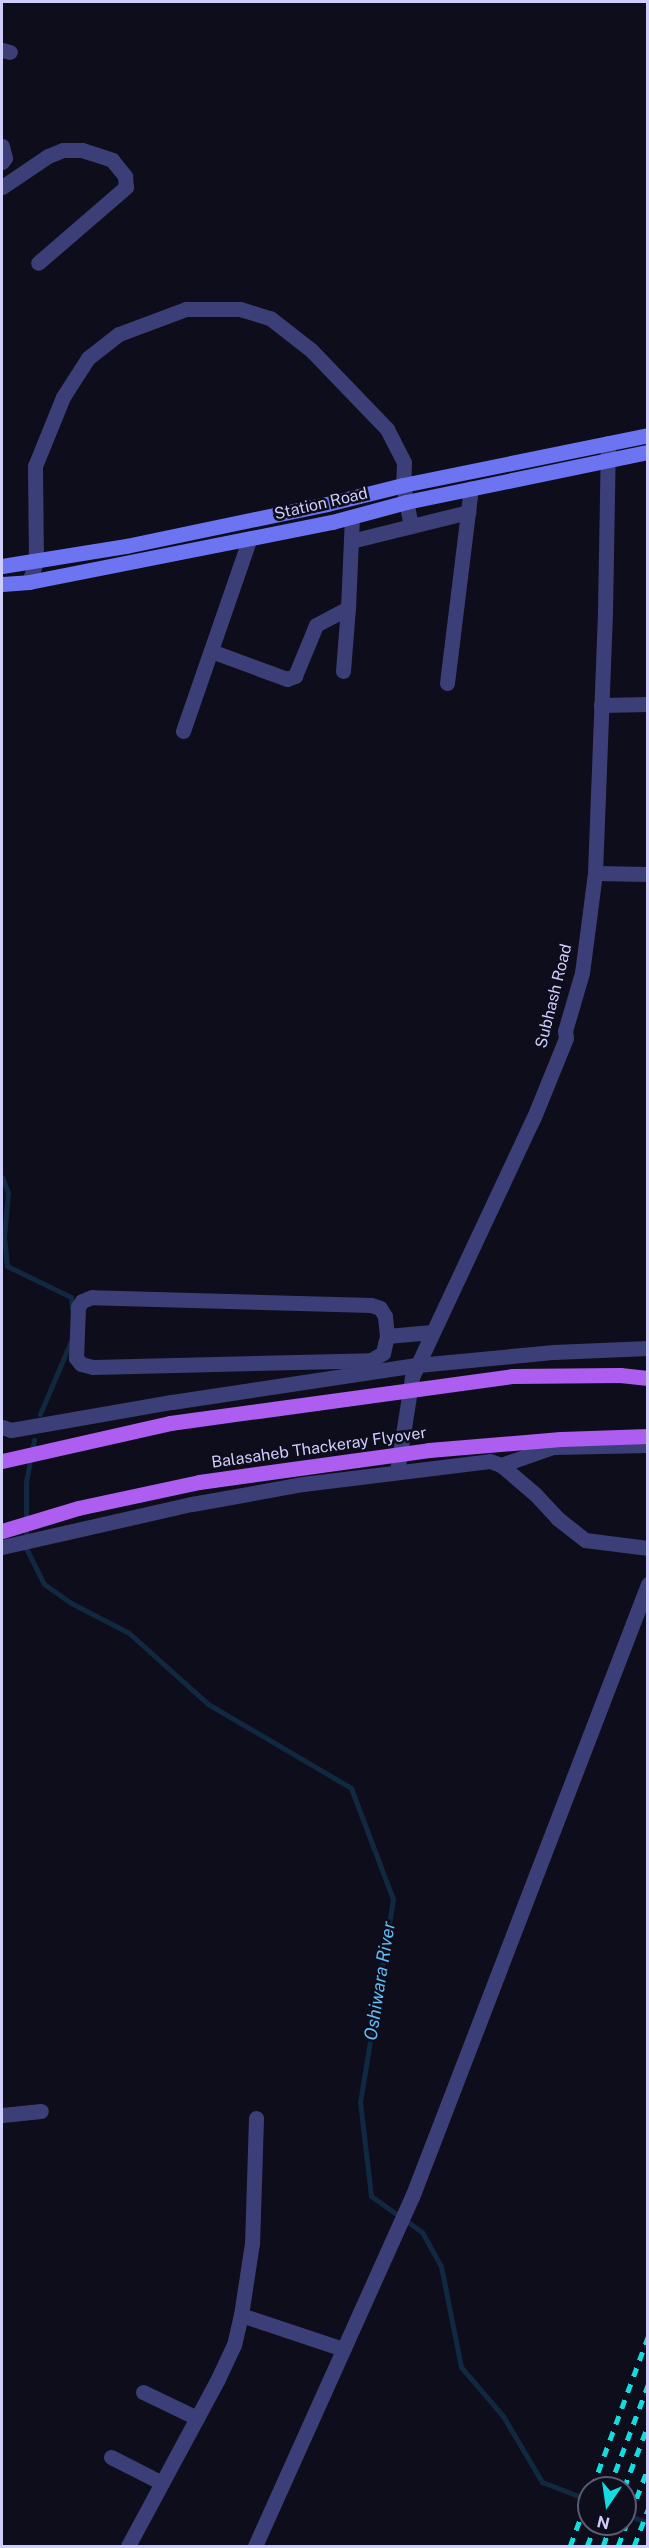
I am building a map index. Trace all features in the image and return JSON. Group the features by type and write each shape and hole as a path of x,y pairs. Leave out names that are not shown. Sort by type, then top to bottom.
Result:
{"main road":[{"path":"2,1461 170,1423 512,1376 620,1375 648,1378"},
{"name":"Balasaheb Thackeray Flyover","path":"2,1531 78,1508 200,1482 429,1450 561,1439 648,1436"}],"street":[{"path":"2,146 5,158 2,162"},
{"path":"2,187 48,156 63,150 82,150 112,160 126,176 126,187 38,263"},
{"path":"29,582 36,562 34,466 63,398 87,358 119,334 186,309 240,309 270,318 311,350 387,429 404,462 403,485 411,526"},
{"name":"Station Road","path":"2,566 36,562 245,521 403,485 648,435"},
{"name":"Subhash Road","path":"397,1472 412,1377 534,1117 566,1038 565,1030 582,973 595,873 608,443"},
{"name":"Station Road","path":"2,584 29,582 250,538 352,517 406,502 648,452"},
{"path":"447,683 471,488"},
{"path":"351,541 468,512"},
{"path":"343,671 352,517"},
{"path":"183,730 250,538"},
{"path":"211,651 287,679 296,676 316,625 348,608"},
{"path":"601,705 648,704"},
{"path":"595,873 648,874"},
{"path":"92,1297 371,1305 380,1308 385,1317 387,1336 382,1353 371,1360 246,1365 93,1367 81,1364 76,1358 78,1307 82,1301 92,1297"},
{"path":"387,1336 432,1332"},
{"path":"2,1427 11,1430 172,1402 418,1365 554,1352 648,1348"},
{"path":"501,1465 553,1448 648,1445"},
{"path":"2,1547 192,1504 303,1484 490,1461 501,1465 535,1494 557,1518 585,1540 648,1548"},
{"path":"255,2547 412,2197 648,1584"},
{"path":"2,2115 41,2111"},
{"path":"128,2547 234,2345 252,2243 256,2118"},
{"path":"241,2315 343,2349"},
{"path":"143,2392 197,2418"},
{"path":"111,2457 162,2483"}],"waterway":[{"name":"Oshiwara River","path":"2,1177 8,1193 4,1237 7,1266 71,1297 72,1308"},
{"name":"Oshiwara River","path":"40,1414 71,1341"},
{"name":"Oshiwara River","path":"26,1533 26,1482 34,1440"},
{"name":"Oshiwara River","path":"26,1548 44,1584 71,1603 129,1633 208,1704 351,1788 393,1899 360,2102 371,2196 422,2232 441,2266 461,2367 503,2416 542,2482 577,2495"},
{"name":"Oshiwara River","path":"637,2519 648,2523"}],"railway":[{"path":"596,2476 648,2337"},
{"path":"614,2476 648,2385"},
{"path":"629,2476 648,2425"},
{"path":"618,2546 648,2468"},
{"path":"634,2546 648,2509"},
{"path":"570,2546 577,2527"},
{"path":"587,2546 591,2536"},
{"path":"603,2546 607,2536"}]}
